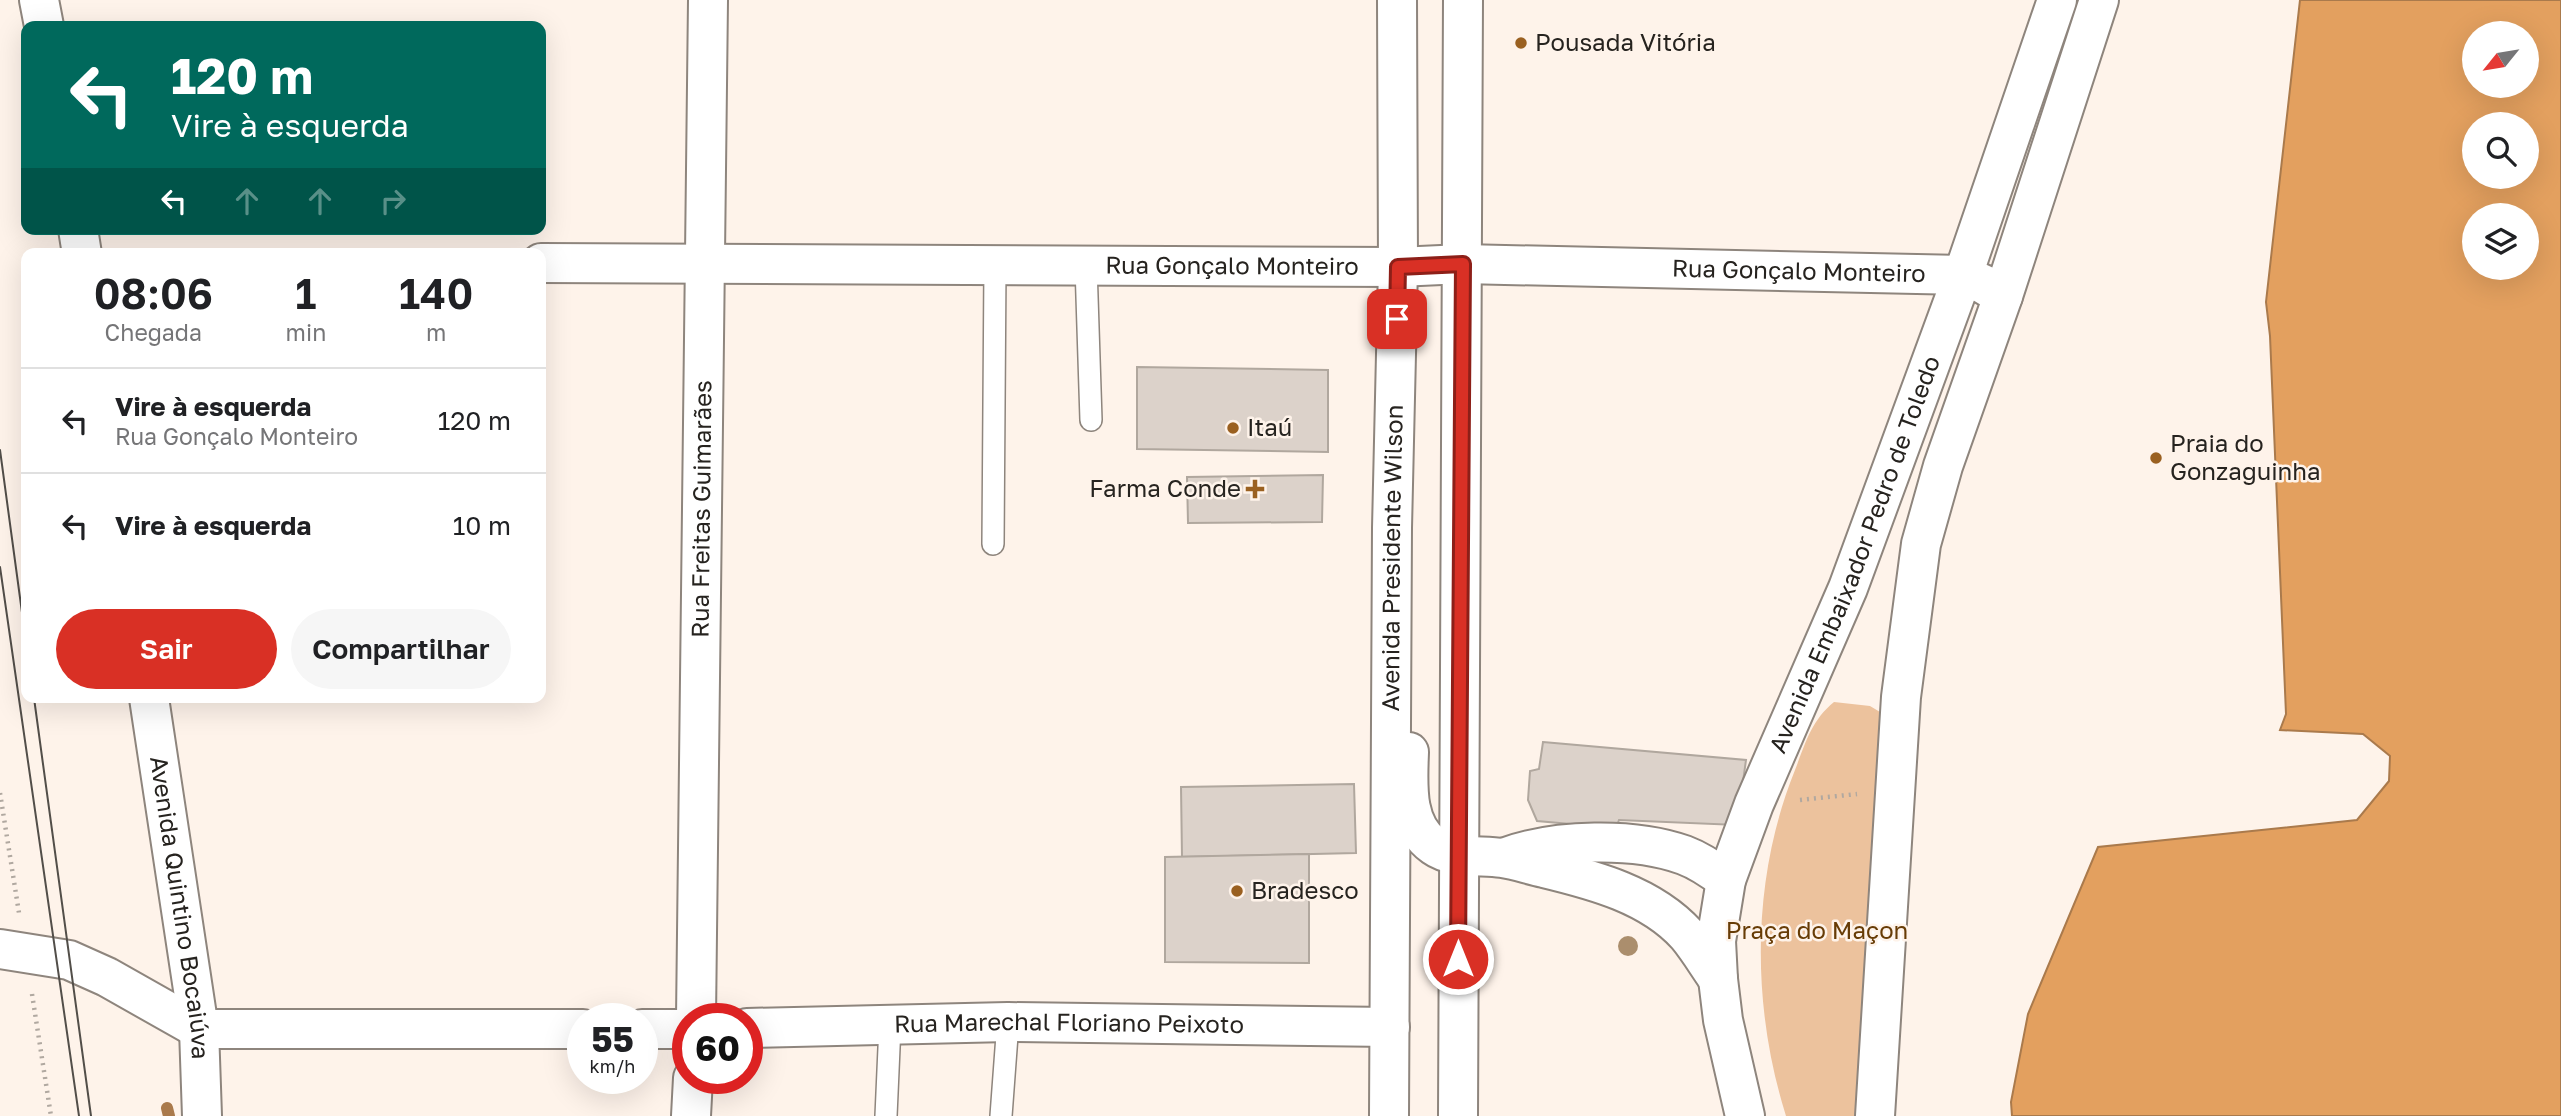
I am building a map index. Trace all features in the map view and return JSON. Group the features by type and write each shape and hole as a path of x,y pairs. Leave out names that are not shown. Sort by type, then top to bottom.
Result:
{"main road":[{"path":"39,0 43,21"},
{"name":"Rua Freitas Guimarães","path":"696,1003 708,0"},
{"name":"Avenida Presidente Wilson","path":"1389,1116 1392,528 1398,267 1397,0"},
{"path":"1458,1116 1463,0"},
{"name":"Avenida Embaixador Pedro de Toledo","path":"1745,1116 1723,1020 1718,979 1716,941 1726,880 1754,804 1838,614 1963,275 2057,0"},
{"name":"Avenida Embaixador Pedro de Toledo","path":"1875,1116 1901,697 1921,544 1943,466 2003,296 2099,0"},
{"name":"Rua Gonçalo Monteiro","path":"546,263 1398,267 1463,264 1963,275 2003,296"},
{"path":"1392,528 1410,662 1408,797 1417,825 1434,846 1459,855 1504,858 1578,877 1644,902 1687,935 1718,979"},
{"name":"Avenida Quintino Bocaiúva","path":"150,703 199,1029 202,1116"},
{"path":"1504,858 1529,849 1562,843 1615,843 1683,854 1707,866 1726,880"},
{"path":"0,949 69,960 107,977 199,1029 567,1029"},
{"name":"Rua Marechal Floriano Peixoto","path":"763,1028 1008,1022 1390,1027"},
{"path":"691,1116 692,1094"}],"lane":[{"path":"993,544 995,266"},
{"path":"1086,266 1091,420"},
{"path":"1001,1116 1008,1022"},
{"path":"886,1116 890,1025"}],"path":[{"path":"1754,804 1895,790"}],"green space":[{"name":"Praça do Maçon","path":"1834,702 1870,706 1885,715 1860,1116 1786,1116 1766,1030 1761,942 1764,898 1770,854 1795,770 1814,724"}],"shaded area":[{"path":"2300,0 2561,0 2561,1116 2012,1116 2011,1102 2028,1014 2098,847 2357,820 2389,781 2390,756 2363,734 2280,730 2286,714 2270,336 2266,302"}],"building":[{"name":"Itaú","path":"1137,367 1328,370 1328,452 1137,449"},
{"name":"Farma Conde","path":"1323,475 1322,522 1188,523 1187,477"},
{"path":"1543,742 1746,760 1737,825 1619,820 1616,828 1537,821 1528,800 1530,771 1539,769"},
{"path":"1354,784 1356,853 1182,857 1181,787"},
{"name":"Bradesco","path":"1309,854 1309,963 1165,962 1165,857"}],"waterway":[{"path":"167,1108 169,1116"}],"tram line":[{"path":"0,450 21,605"},
{"path":"0,567 79,1116"},
{"path":"35,703 91,1116"}],"place":[{"name":"Pousada Vitória","path":"1521,43"},
{"name":"Itaú","path":"1233,428"},
{"name":"Praia do Gonzaguinha","path":"2156,458"},
{"name":"Farma Conde","path":"1255,489"},
{"name":"Bradesco","path":"1237,891"}],"route":[{"path":"1397,319 1398,267 1463,264 1458,959"}]}
